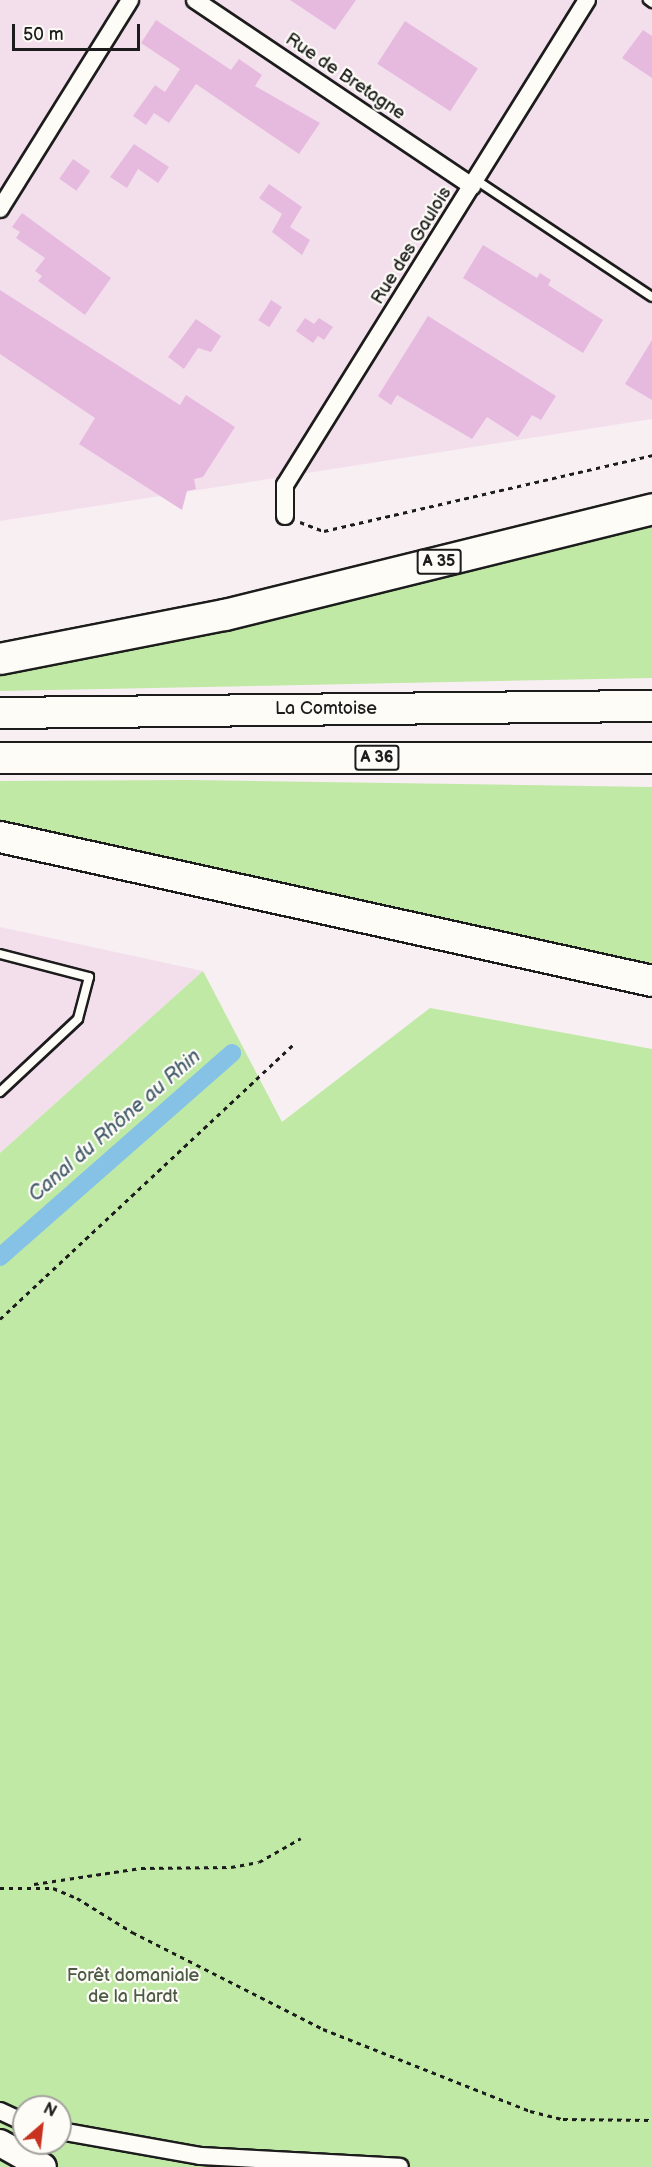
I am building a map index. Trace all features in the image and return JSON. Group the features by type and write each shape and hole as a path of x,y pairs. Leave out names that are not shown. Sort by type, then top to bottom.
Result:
{"highway":[{"name":"A 35","path":"0,659 225,615 652,509"},
{"name":"La Comtoise","path":"0,713 652,706"},
{"name":"A 36","path":"0,758 652,758"},
{"path":"0,837 652,981"}],"main road":[{"path":"0,2143 43,2167"},
{"path":"0,2163 7,2167"}],"street":[{"path":"0,208 130,0"},
{"name":"Rue de Bretagne","path":"195,0 474,183"},
{"name":"Rue des Gaulois","path":"285,516 285,485 587,0"},
{"path":"72,2133 200,2156 400,2167"}],"lane":[{"path":"648,0 652,3"},
{"path":"474,183 652,297"},
{"path":"0,954 89,977 78,1019 0,1092"}],"path":[{"path":"285,516 324,531 652,455"},
{"path":"0,1319 294,1044"},
{"path":"0,1888 141,1868 231,1867 259,1862 301,1838"},
{"path":"29,1885 77,1898 132,1932 313,2024 417,2070 563,2119 652,2120"}],"shaded area":[{"path":"0,0 652,0 652,419 0,521"},
{"path":"0,927 203,971 0,1153"}],"green space":[{"path":"652,518 652,678 0,691 0,667"},
{"path":"190,780 652,787 652,967 0,822 0,781"},
{"name":"Forêt domaniale de la Hardt","path":"203,971 282,1122 430,1008 652,1049 652,2167 0,2167 0,1153"}],"building":[{"path":"290,0 356,0 335,30"},
{"path":"156,20 231,70 239,59 262,75 255,86 320,123 299,154 196,84 169,123 154,113 146,125 133,116 155,85 165,92 180,69 141,43"},
{"path":"405,21 478,68 450,111 377,64"},
{"path":"643,30 652,36 652,78 622,58"},
{"path":"134,144 169,167 158,183 138,169 127,188 110,177"},
{"path":"73,159 90,171 76,191 59,179"},
{"path":"269,184 302,207 290,227 310,240 302,255 272,232 282,214 259,198"},
{"path":"22,213 111,278 85,315 38,281 42,276 35,271 45,258 16,238 20,232 12,227"},
{"path":"483,245 537,278 540,273 551,280 548,285 603,320 583,353 463,278"},
{"path":"0,290 180,405 186,395 235,427 203,477 194,479 196,489 187,491 182,510 79,444 95,418 0,354"},
{"path":"271,300 282,307 269,327 258,320"},
{"path":"428,316 556,396 541,420 532,415 518,437 487,417 472,439 397,395 391,405 378,396"},
{"path":"305,318 314,324 319,318 333,327 324,340 318,336 313,343 296,331"},
{"path":"196,319 221,336 211,352 198,348 184,369 168,357"},
{"path":"652,340 652,400 625,384"}],"waterway":[{"name":"Canal du Rhône au Rhin","path":"0,1257 232,1053"}]}
